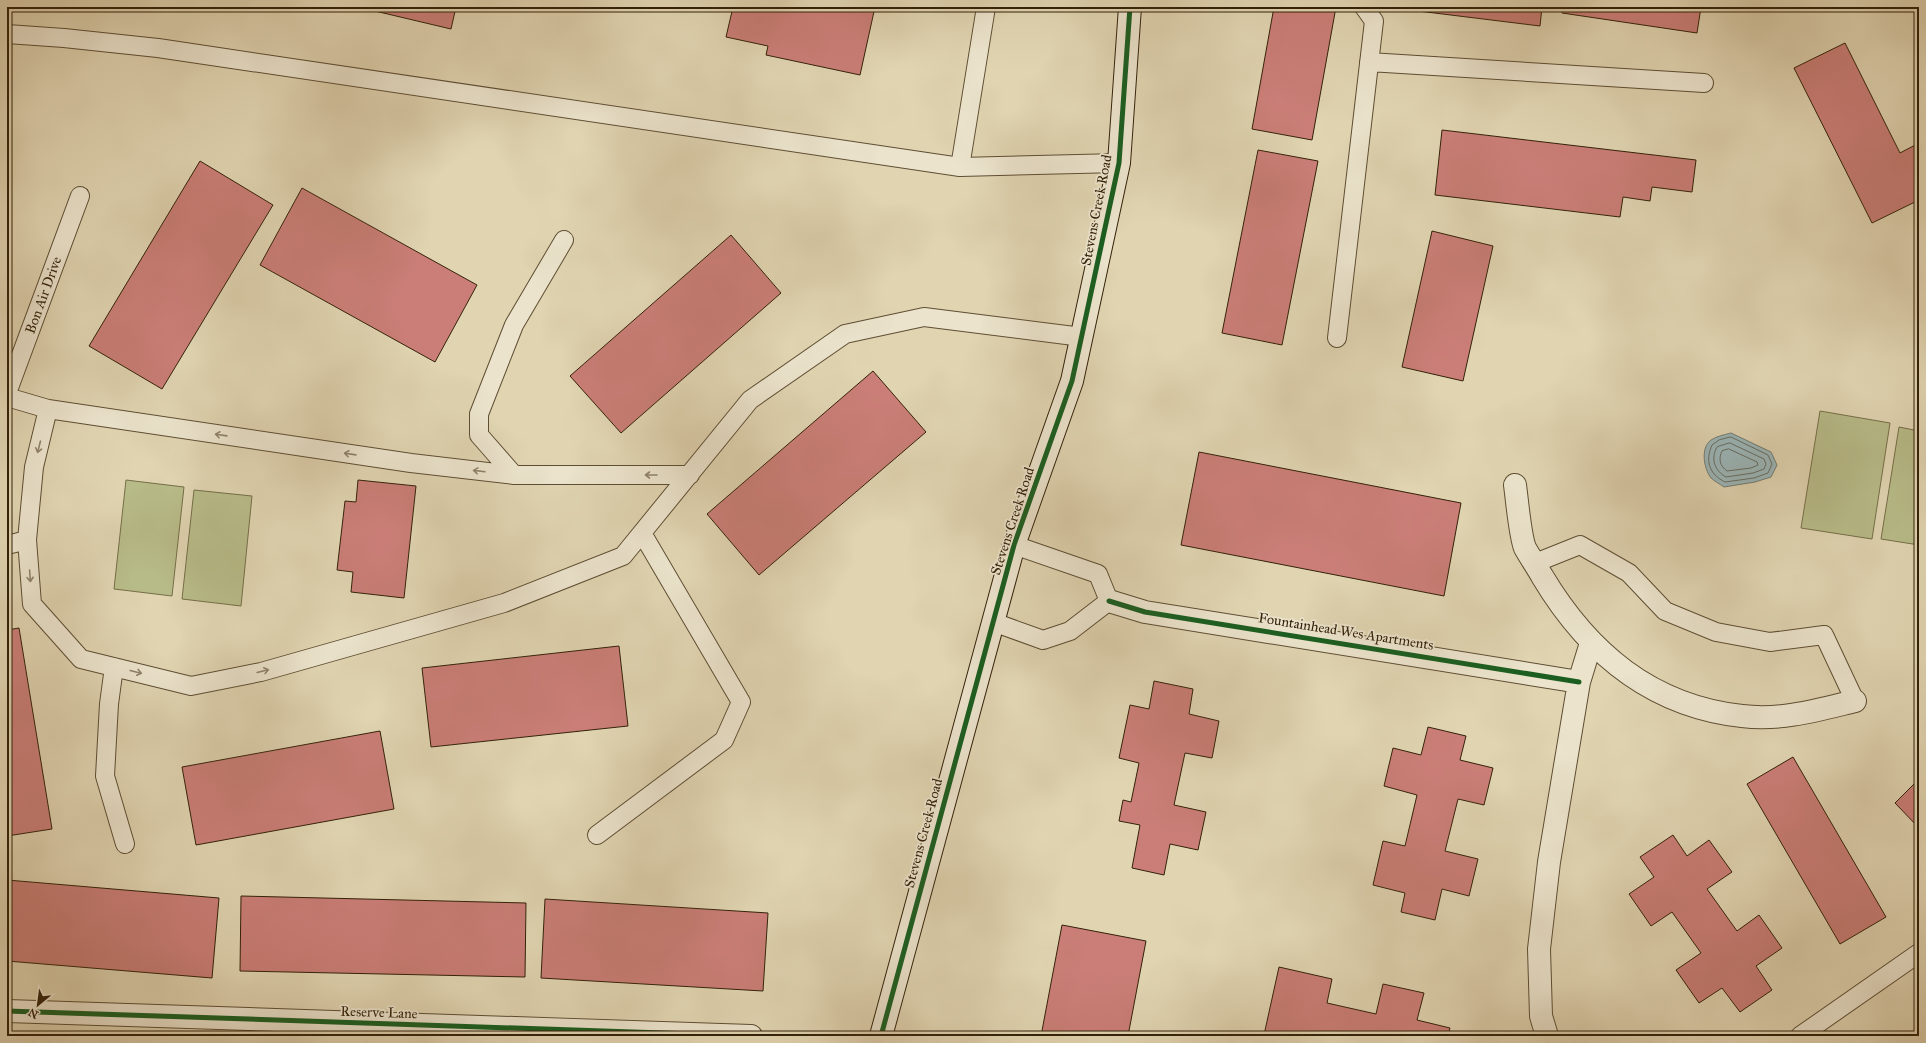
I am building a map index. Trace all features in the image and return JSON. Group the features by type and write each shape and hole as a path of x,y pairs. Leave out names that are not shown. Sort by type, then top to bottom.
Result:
{"street":[{"name":"Stevens Creek Road","path":"882,1036 1014,545 1072,381 1119,163 1130,7"},
{"path":"1515,485 1524,547 1557,601 1591,643 1634,678 1664,696 1702,710 1743,716 1796,715 1855,701"},
{"name":"Fountainhead Wes Apartments","path":"1109,601 1145,612 1579,682"},
{"path":"1547,1036 1541,1016 1539,949 1550,862 1579,682 1591,643"},
{"name":"Reserve Lane","path":"7,1011 751,1036"}],"lane":[{"path":"960,167 986,7"},
{"path":"1337,338 1374,21 1364,7"},
{"path":"7,34 64,38 158,48 960,167 1119,163"},
{"path":"1369,62 1704,83"},
{"name":"Bon Air Drive","path":"7,393 80,196"},
{"path":"514,475 479,435 479,414 514,325 564,240"},
{"path":"48,409 34,467 27,540 32,604 81,659 191,686 261,672 504,603 623,556 750,400 845,334 924,317 1082,337"},
{"path":"7,398 48,409 411,463 514,475 690,475"},
{"path":"597,835 724,740 741,702 642,533"},
{"path":"7,545 27,540"},
{"path":"993,622 1043,640 1070,631 1109,601 1098,574 1014,545"},
{"path":"1535,563 1580,545 1629,573 1665,611 1716,632 1770,642 1824,635 1855,701"},
{"path":"114,667 109,704 105,776 125,844"},
{"path":"1800,1036 1919,953"}],"green space":[{"path":"1820,411 1890,423 1872,539 1801,528"},
{"path":"1899,427 1919,431 1919,545 1881,539"},
{"path":"126,480 184,487 172,596 114,589"},
{"path":"194,490 252,496 241,606 182,599"}],"water":[{"path":"1731,433 1771,452 1777,465 1771,477 1755,482 1724,487 1711,478 1706,469 1704,459 1705,448 1711,440"}],"building":[{"path":"358,7 456,7 451,29"},
{"path":"733,7 875,7 860,75 766,55 768,46 726,37"},
{"path":"1274,7 1336,7 1312,140 1252,129"},
{"path":"1402,7 1542,7 1540,26 1402,9"},
{"path":"1562,7 1701,7 1697,33 1562,13"},
{"path":"1845,43 1900,153 1919,143 1919,200 1872,223 1794,68"},
{"path":"1442,130 1696,160 1692,192 1652,187 1650,201 1623,197 1620,217 1435,195"},
{"path":"1258,150 1318,161 1282,345 1222,333"},
{"path":"200,161 273,205 162,389 89,346"},
{"path":"302,188 477,285 435,362 260,265"},
{"path":"1432,231 1493,246 1463,381 1402,367"},
{"path":"731,235 781,293 621,433 570,376"},
{"path":"873,371 926,432 759,575 707,514"},
{"path":"1199,452 1461,503 1444,596 1181,545"},
{"path":"358,480 416,486 404,598 351,592 353,572 337,570 345,501 356,502"},
{"path":"19,628 52,829 7,836 7,630"},
{"path":"619,646 628,726 431,747 422,668"},
{"path":"1154,681 1193,689 1189,714 1219,721 1212,758 1185,753 1174,805 1206,812 1198,850 1170,844 1164,875 1132,868 1140,825 1119,821 1123,800 1131,802 1139,763 1119,758 1130,705 1149,709"},
{"path":"1428,727 1466,736 1460,760 1493,768 1484,805 1458,799 1445,851 1478,859 1469,896 1442,889 1435,920 1401,912 1405,893 1373,885 1383,841 1405,846 1417,795 1384,786 1393,748 1421,755"},
{"path":"380,731 394,809 196,845 182,767"},
{"path":"1793,757 1886,917 1840,944 1747,784"},
{"path":"1919,779 1919,828 1895,803"},
{"path":"1673,835 1687,856 1709,840 1732,872 1707,889 1737,931 1759,915 1782,948 1756,966 1772,990 1740,1012 1722,988 1699,1003 1676,970 1701,953 1672,912 1651,926 1629,894 1654,877 1640,857"},
{"path":"7,880 219,898 212,978 7,961"},
{"path":"241,896 526,903 525,977 240,971"},
{"path":"545,899 768,913 763,991 541,978"},
{"path":"1062,925 1146,941 1128,1036 1041,1036"},
{"path":"1279,967 1332,979 1327,1003 1376,1014 1383,984 1424,993 1417,1020 1450,1028 1448,1036 1264,1035"}],"cycle path":[{"path":"881,1036 1014,545 1072,381 1119,163 1130,7"},
{"path":"1109,601 1145,612 1579,682"},
{"path":"7,1011 751,1036"}]}
